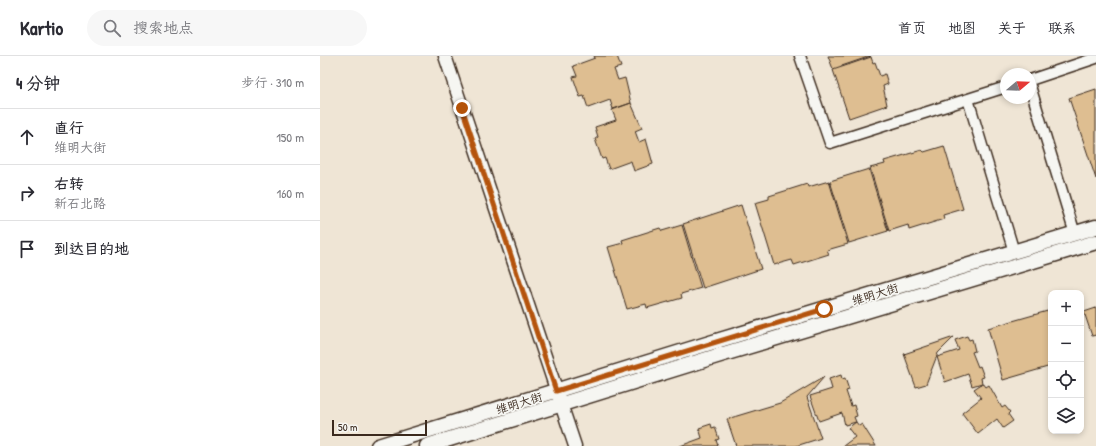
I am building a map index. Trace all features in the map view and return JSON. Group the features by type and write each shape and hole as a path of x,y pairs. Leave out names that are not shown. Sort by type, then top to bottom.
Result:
{"main road":[{"name":"维明大街","path":"427,446 559,398 1096,227"},
{"name":"维明大街","path":"378,446 559,398 1096,242"}],"street":[{"path":"445,56 575,446"},
{"path":"800,56 830,143 1000,89"},
{"path":"1036,78 1096,58"},
{"path":"968,99 1014,252"},
{"path":"1035,104 1075,234"}],"building":[{"path":"594,56 617,56 621,67 614,69 618,80 625,78 631,103 613,109 610,100 588,108 584,96 580,97 573,77 577,76 573,66 595,58"},
{"path":"828,56 871,56 833,69"},
{"path":"871,57 873,63 875,62 880,76 885,74 888,84 883,86 887,105 849,118 833,70"},
{"path":"1096,89 1096,179 1069,98"},
{"path":"631,103 642,128 635,131 639,142 646,139 653,164 634,171 631,161 609,169 605,158 602,159 595,139 598,137 595,127 616,120 612,110"},
{"path":"944,146 963,209 943,215 944,219 909,230 908,225 889,231 870,168 885,164 884,161 922,150 924,152"},
{"path":"869,169 888,231 849,243 830,181"},
{"path":"829,181 848,244 827,250 829,254 794,265 792,260 774,265 755,203 769,199 769,196 807,184 808,187"},
{"path":"741,205 761,269 703,288 683,224"},
{"path":"682,225 701,288 681,294 682,298 647,308 646,304 627,309 608,247 623,243 622,240 660,228 662,231"},
{"path":"1096,308 1096,335 1092,336 1084,312"},
{"path":"1048,311 1048,367 1003,380 988,328"},
{"path":"967,336 969,340 972,339 975,351 972,352 984,377 981,378 982,383 972,386 968,374 945,382 937,357 959,350 955,340"},
{"path":"954,337 938,353 926,384 916,387 904,354"},
{"path":"841,375 842,379 845,378 849,390 846,391 851,406 854,405 857,416 854,417 856,422 845,425 842,413 819,421 810,396 832,389 829,379"},
{"path":"824,377 807,397 821,438 796,446 736,446 727,419 780,403"},
{"path":"983,383 986,387 989,385 1002,408 1005,406 1010,412 1008,414 1013,421 1003,428 997,419 978,434 962,413 981,398 974,389"},
{"path":"856,422 859,426 862,424 876,446 843,446 855,437 848,428"},
{"path":"711,424 712,428 715,427 719,439 716,440 718,446 680,446 702,438 699,428"}],"route":[{"path":"462,108 556,391 824,309"}]}
